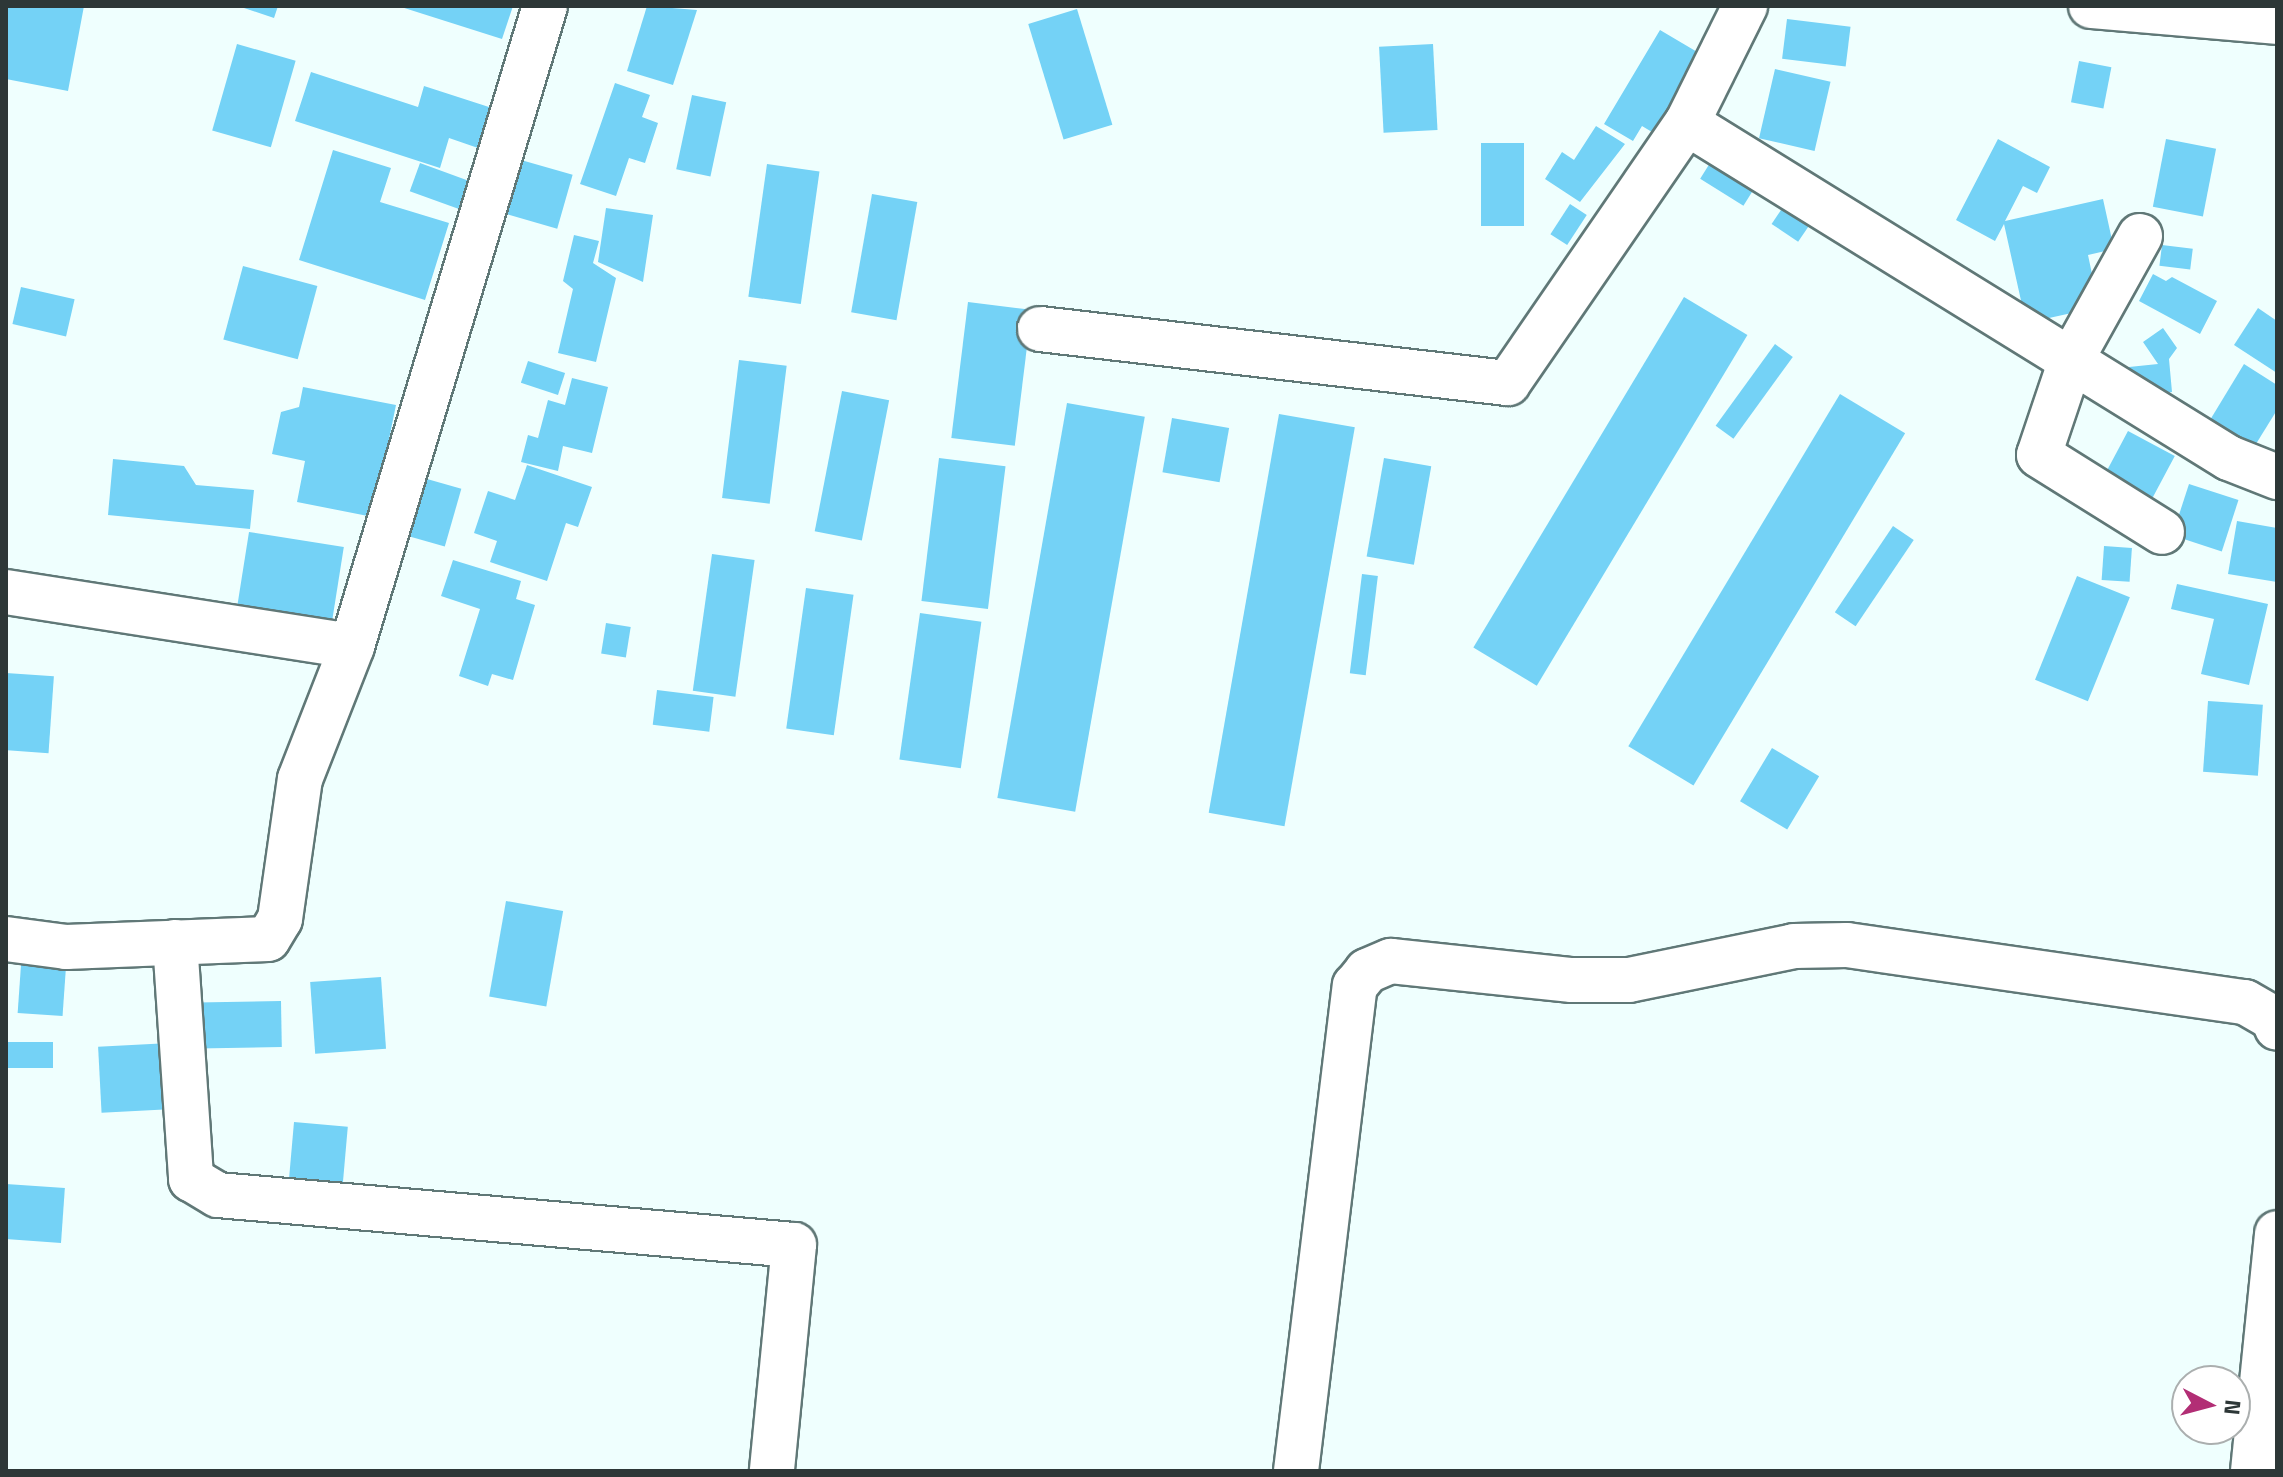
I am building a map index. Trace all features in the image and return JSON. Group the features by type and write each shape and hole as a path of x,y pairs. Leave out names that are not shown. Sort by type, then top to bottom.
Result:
{"main road":[{"path":"6,939 66,947 268,939 280,919 300,779 352,646 545,6"},
{"path":"1040,329 1508,383 1687,123 1745,6"},
{"path":"2091,6 2178,9 2277,22"},
{"path":"1687,123 2229,458 2277,477"},
{"path":"2140,236 2071,360 2039,455 2162,532"},
{"path":"6,592 352,646"},
{"path":"175,942 191,1179 218,1195 794,1245 772,1471"},
{"path":"1296,1471 1355,986 1367,971 1391,961 1572,980 1629,980 1794,946 1847,945 2245,1002 2274,1019 2277,1028"},
{"path":"2253,1471 2277,1233"}],"building":[{"path":"6,6 84,6 68,91 6,79"},
{"path":"238,6 278,6 274,18"},
{"path":"398,6 513,6 502,39"},
{"path":"647,6 697,10 673,85 627,71"},
{"path":"1077,9 1112,125 1064,140 1028,24"},
{"path":"1787,19 1851,27 1846,67 1782,59"},
{"path":"1660,30 1704,56 1657,135 1642,126 1633,141 1604,124"},
{"path":"237,44 296,61 271,147 212,131"},
{"path":"1433,44 1438,130 1384,133 1379,47"},
{"path":"2079,61 2111,67 2103,109 2071,102"},
{"path":"1775,69 1831,82 1815,151 1759,138"},
{"path":"311,72 418,107 424,86 492,108 478,148 449,138 440,168 295,121"},
{"path":"615,83 650,95 642,117 658,123 645,163 629,158 616,196 580,184"},
{"path":"692,95 726,102 710,177 676,169"},
{"path":"1596,126 1625,144 1580,202 1545,179 1562,152 1574,160"},
{"path":"1998,139 2050,167 2037,193 2023,186 2005,221 2103,199 2114,249 2088,255 2099,307 2026,323 2004,224 1995,241 1956,220"},
{"path":"2166,139 2216,149 2203,216 2153,207"},
{"path":"1481,143 1524,143 1524,226 1481,226"},
{"path":"333,150 391,168 380,202 449,223 425,300 299,260"},
{"path":"1715,155 1758,182 1743,206 1700,179"},
{"path":"514,158 573,175 557,229 499,212"},
{"path":"420,163 473,182 462,210 410,191"},
{"path":"767,164 819,171 801,304 748,297"},
{"path":"872,194 917,202 896,320 851,312"},
{"path":"1570,204 1587,215 1567,245 1550,234"},
{"path":"1785,204 1812,222 1798,242 1772,224"},
{"path":"606,208 653,215 643,282 598,262"},
{"path":"574,235 599,241 593,263 616,278 596,362 558,353 573,289 563,281"},
{"path":"2162,245 2193,249 2190,270 2159,266"},
{"path":"243,266 317,286 298,359 223,339"},
{"path":"2153,274 2166,281 2172,277 2217,301 2200,334 2139,301"},
{"path":"21,287 75,299 66,336 12,324"},
{"path":"1684,297 1747,335 1537,686 1473,648"},
{"path":"968,302 1032,310 1015,446 951,438"},
{"path":"2258,308 2277,321 2277,373 2234,345"},
{"path":"2163,328 2177,348 2169,359 2172,392 2132,396 2129,367 2158,364 2143,342"},
{"path":"1775,344 1793,357 1733,439 1716,426"},
{"path":"739,360 787,366 770,504 722,498"},
{"path":"528,361 565,373 558,395 521,383"},
{"path":"2244,364 2277,385 2277,410 2251,452 2207,425"},
{"path":"572,378 608,387 592,453 563,446 558,471 521,462 528,435 538,438 548,400 565,405"},
{"path":"303,387 396,405 373,517 297,502 305,461 272,454 281,412 299,407"},
{"path":"842,391 889,400 862,541 815,531"},
{"path":"1840,394 1905,433 1693,785 1628,746"},
{"path":"1067,403 1145,417 1075,812 997,798"},
{"path":"1279,414 1355,427 1285,826 1209,813"},
{"path":"1172,418 1229,428 1220,482 1162,472"},
{"path":"2128,431 2175,456 2148,506 2101,481"},
{"path":"939,458 1006,466 988,609 921,601"},
{"path":"1384,458 1431,466 1414,565 1367,556"},
{"path":"113,459 184,466 196,485 254,490 250,529 108,515"},
{"path":"527,465 592,487 578,527 566,523 547,581 490,562 497,541 474,533 488,491 515,500"},
{"path":"420,477 461,489 445,547 403,535"},
{"path":"2189,484 2238,500 2222,551 2172,535"},
{"path":"2237,521 2277,528 2277,582 2228,574"},
{"path":"1893,526 1914,540 1856,626 1835,612"},
{"path":"249,532 344,547 332,623 237,608"},
{"path":"2104,546 2132,548 2130,582 2102,580"},
{"path":"712,554 755,560 735,697 693,691"},
{"path":"453,560 521,581 516,599 535,605 513,680 492,674 488,686 459,676 480,609 441,596"},
{"path":"1362,574 1378,576 1366,675 1350,673"},
{"path":"2077,576 2130,597 2088,701 2035,680"},
{"path":"2177,584 2268,604 2249,685 2201,674 2214,619 2171,609"},
{"path":"806,588 854,595 834,735 786,729"},
{"path":"920,613 981,622 961,768 899,760"},
{"path":"606,623 631,627 626,658 601,654"},
{"path":"6,673 54,676 49,753 6,750"},
{"path":"657,690 714,697 709,732 653,725"},
{"path":"2208,701 2263,705 2258,776 2203,772"},
{"path":"1772,748 1819,776 1787,829 1740,801"},
{"path":"506,901 563,911 546,1007 489,997"},
{"path":"21,965 66,968 63,1016 18,1013"},
{"path":"381,977 386,1049 315,1054 310,982"},
{"path":"281,1001 282,1047 198,1048 197,1002"},
{"path":"6,1042 53,1042 53,1068 6,1068"},
{"path":"170,1043 173,1109 102,1113 98,1047"},
{"path":"294,1122 348,1127 343,1182 289,1178"},
{"path":"6,1184 65,1188 61,1243 6,1239"}]}
